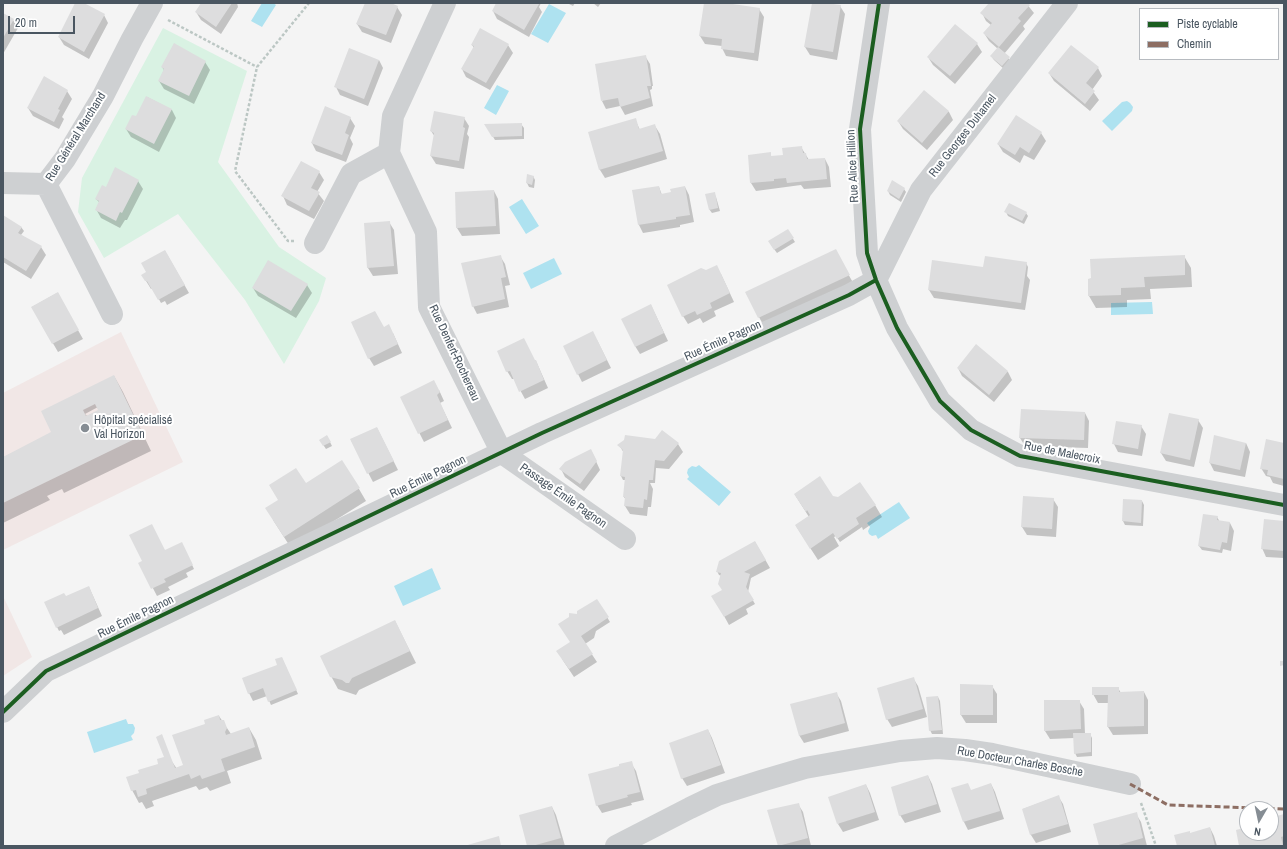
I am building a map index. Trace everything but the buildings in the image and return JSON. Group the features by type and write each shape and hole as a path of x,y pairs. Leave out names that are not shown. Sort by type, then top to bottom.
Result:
{"street":[{"name":"Rue Général Marchand","path":"112,314 46,184 65,159 103,96 152,3"},
{"path":"315,243 352,174 389,153 393,116 445,3"},
{"name":"Rue Alice Hillion","path":"876,280 867,253 860,129 879,3"},
{"name":"Rue Georges Duhamel","path":"876,280 921,190 1067,3"},
{"name":"Rue Denfert-Rochereau","path":"389,153 426,232 429,307 502,453"},
{"path":"3,183 46,184"},
{"name":"Rue Émile Pagnon","path":"3,712 46,671 542,433 842,298 876,280"},
{"name":"Rue de Malecroix","path":"876,280 897,328 940,401 971,430 1020,456 1284,505"},
{"name":"Passage Émile Pagnon","path":"502,453 625,539"},
{"name":"Rue Docteur Charles Bosche","path":"616,846 717,795 805,768 900,751 937,748 992,754 1135,791"}],"path":[{"path":"288,241 235,171 257,67 309,3"},
{"path":"169,20 257,67"},
{"path":"1135,791 1156,846"}],"shaded area":[{"name":"Hôpital spécialisé Val Horizon","path":"121,332 183,462 3,550 3,393"},
{"path":"3,596 32,657 3,676"}],"green space":[{"path":"163,28 247,71 218,162 279,247 326,278 319,301 284,364 245,300 178,214 104,258 78,212 82,178"}],"water":[{"path":"262,3 273,3 276,5 262,27 251,21"},
{"path":"549,4 566,13 548,43 531,34"},
{"path":"497,85 509,91 496,115 484,108"},
{"path":"1127,101 1133,107 1132,111 1112,131 1102,121 1122,102"},
{"path":"522,199 539,226 526,234 509,207"},
{"path":"554,258 562,274 531,289 523,273"},
{"path":"1152,302 1153,314 1111,315 1111,303"},
{"path":"699,465 731,492 719,506 687,479 689,477 687,473 688,469 692,466 696,467"},
{"path":"899,502 910,518 878,539 876,535 872,536 869,534 868,531 870,527 867,523"},
{"path":"432,568 441,589 403,606 394,586"},
{"path":"126,719 128,724 133,724 135,728 134,733 131,736 133,740 94,753 87,732"}],"marked path":[{"path":"1130,784 1168,805 1284,809"}],"cycle path":[{"path":"879,3 860,129 867,253 876,280 897,328 940,401 971,430 1020,456 1284,505"},
{"path":"3,712 46,671 542,433 849,295 876,280"}],"place":[{"name":"Hôpital spécialisé Val Horizon","path":"85,428"}]}
